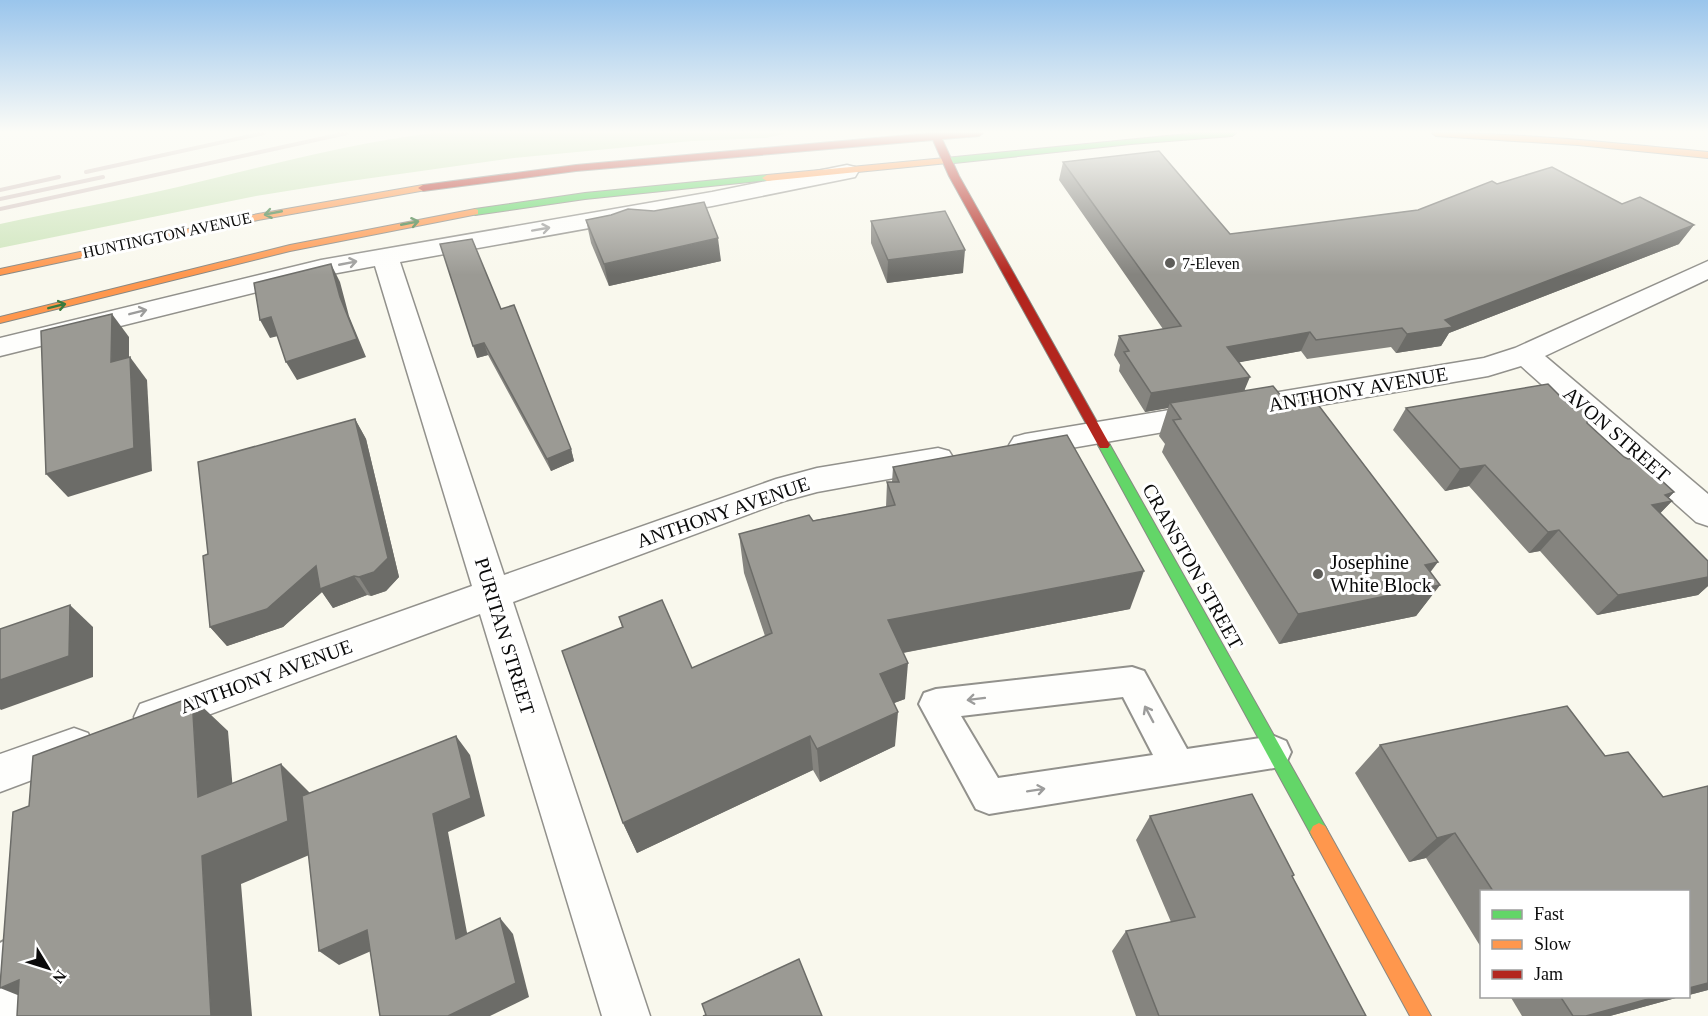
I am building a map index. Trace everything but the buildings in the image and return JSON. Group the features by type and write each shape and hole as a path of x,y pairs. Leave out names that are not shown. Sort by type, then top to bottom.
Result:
{"main road":[{"name":"HUNTINGTON AVENUE","path":"0,272 207,226 419,188 478,180"},
{"path":"0,320 330,239 441,217 621,192 747,180"},
{"name":"CRANSTON STREET","path":"956,180 1421,1016"}],"street":[{"path":"0,347 254,283 385,256 806,180"},
{"name":"PURITAN STREET","path":"385,256 626,1016"},
{"name":"ANTHONY AVENUE","path":"998,450 1488,367 1526,354 1708,269"},
{"name":"AVON STREET","path":"1526,354 1708,513"},
{"name":"ANTHONY AVENUE","path":"0,773 796,485 964,455"}],"lane":[{"path":"1177,766 1132,681 936,704 989,797 1274,752"},
{"path":"6,1012 19,917"}],"green space":[{"path":"204,180 354,180 256,196 0,248 0,224"}],"railway":[{"path":"0,190 44,180"},
{"path":"0,199 87,180"},
{"path":"0,209 131,180"}],"traffic: fast":[{"path":"475,212 585,196 743,180"},
{"path":"1104,445 1319,832"}],"traffic: slow":[{"path":"0,272 258,217 423,188"},
{"path":"0,320 290,248 475,212"},
{"path":"1319,832 1421,1016"}],"traffic: jam":[{"path":"423,188 481,180"},
{"path":"956,180 1104,445"}],"place":[{"name":"7-Eleven","path":"1170,263"},
{"name":"Josephine White Block","path":"1318,574"}]}
